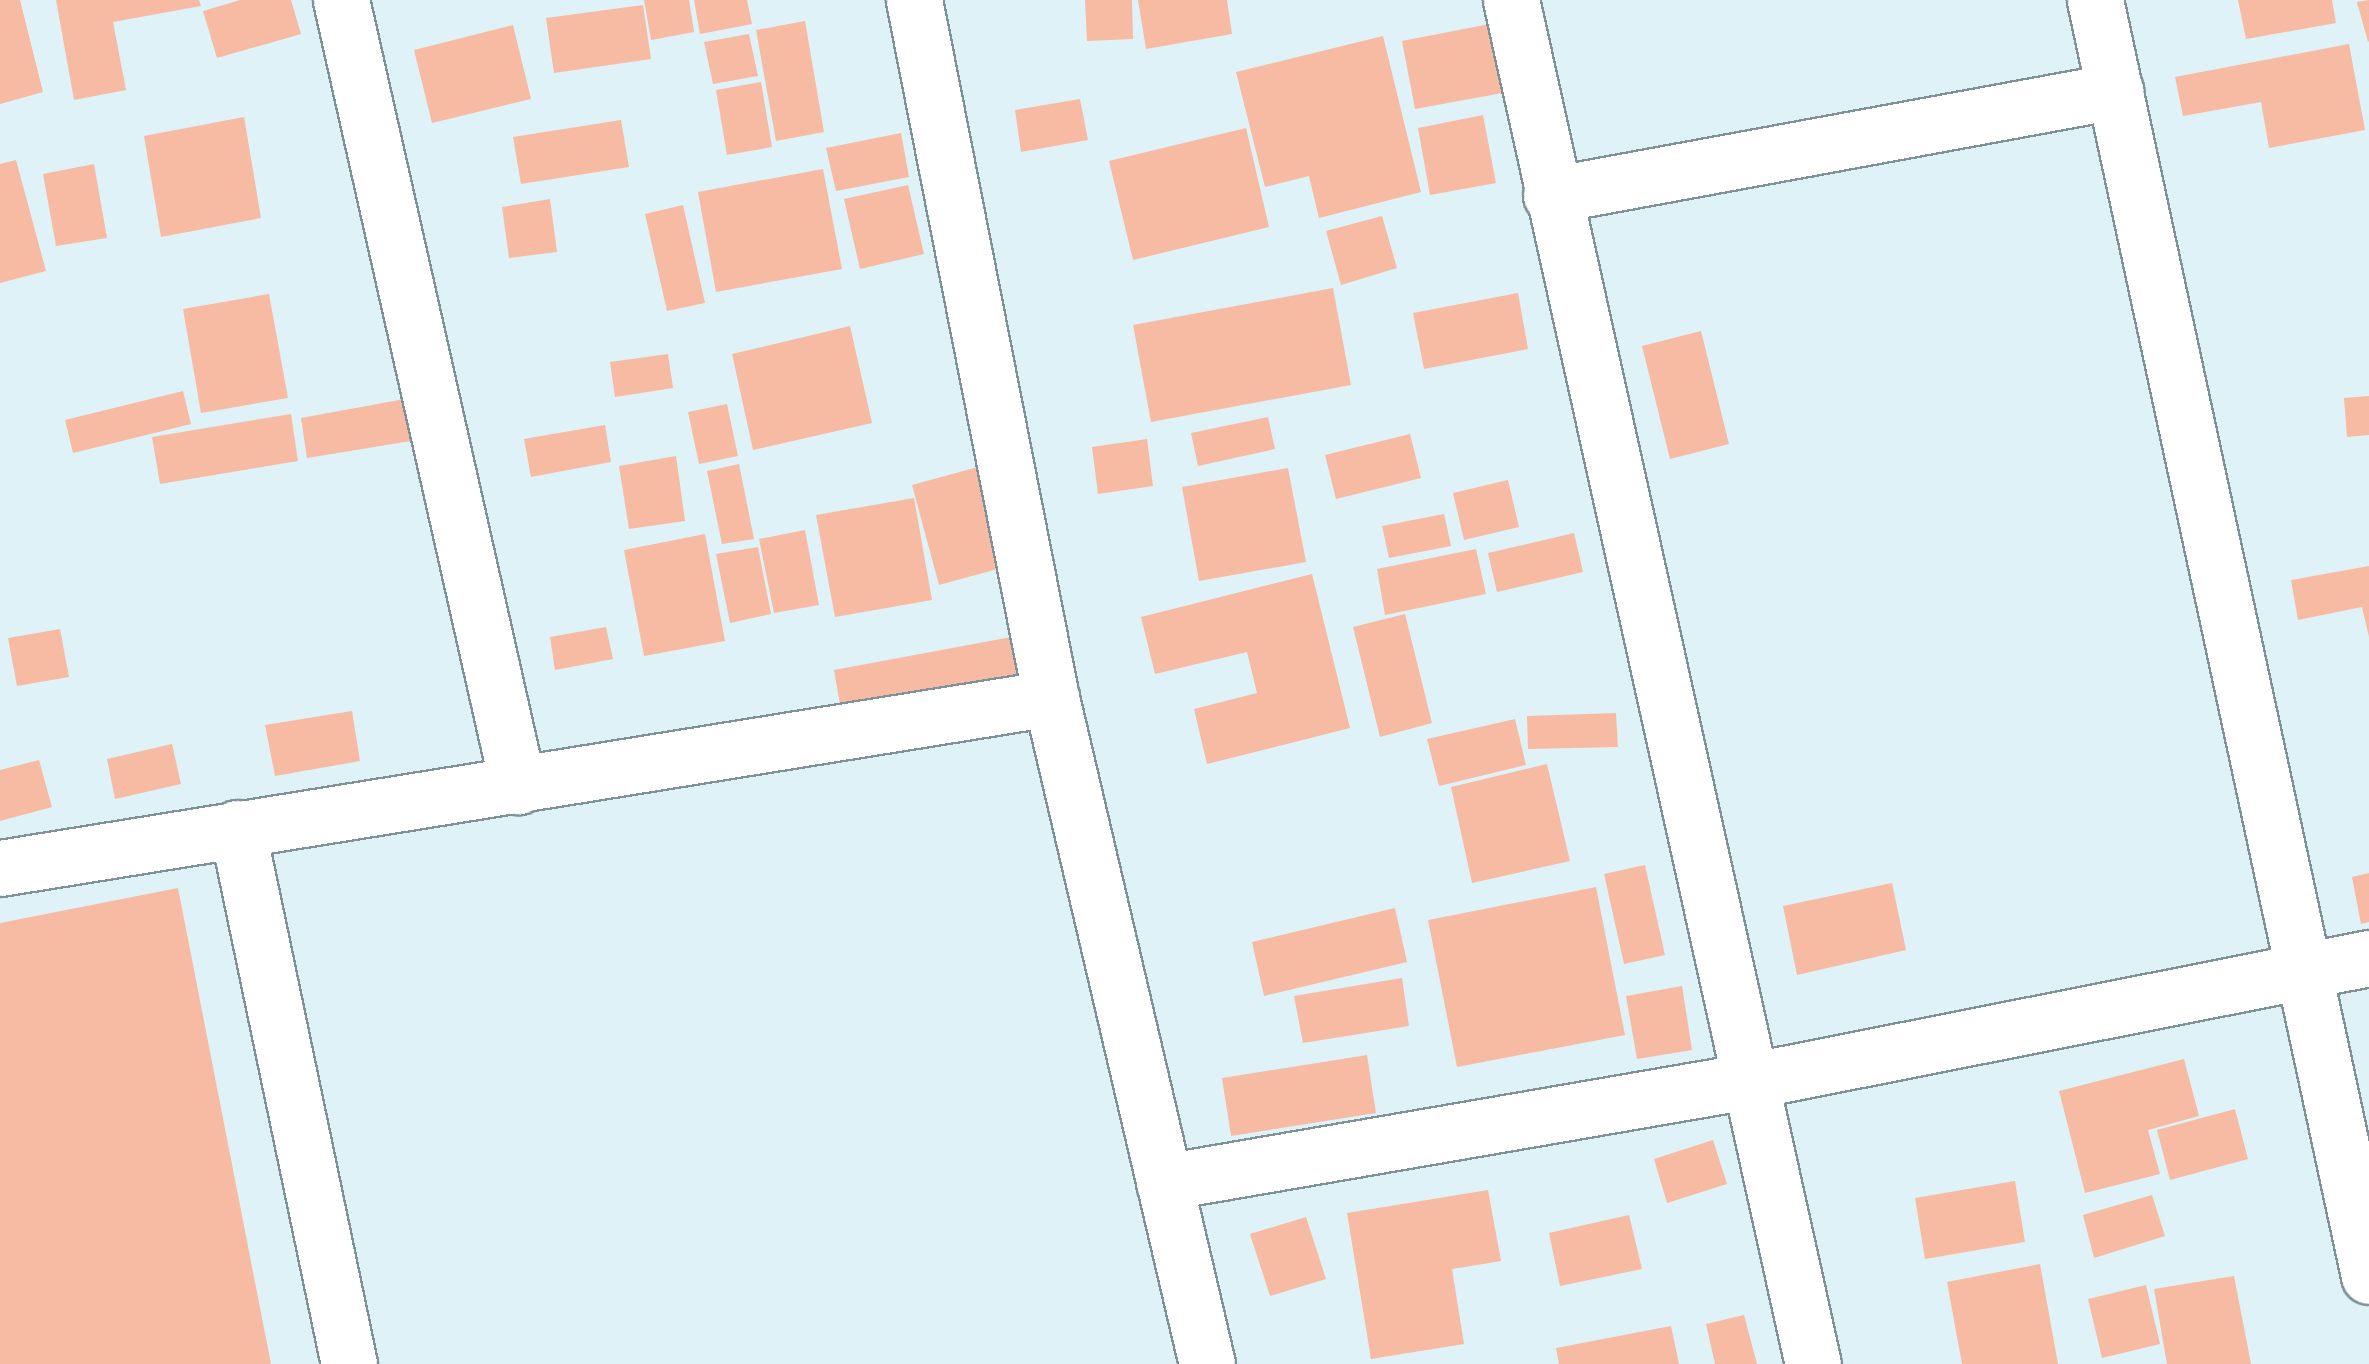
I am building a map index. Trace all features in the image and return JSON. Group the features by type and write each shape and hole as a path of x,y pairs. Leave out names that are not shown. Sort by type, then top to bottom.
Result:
{"street":[{"path":"341,0 518,786"},
{"path":"914,0 1051,698 1207,1364"},
{"path":"1511,0 1551,195 1754,1080 1813,1364"},
{"path":"2095,0 2369,1276"},
{"path":"1551,195 2115,91"},
{"path":"0,868 1051,698"},
{"path":"237,828 349,1364"},
{"path":"1164,1182 1754,1080 2369,958"}],"building":[{"path":"0,0 20,0 43,92 0,104"},
{"path":"56,0 199,0 201,6 113,22 126,90 74,100"},
{"path":"240,0 291,0 301,34 217,58 203,11"},
{"path":"644,0 689,0 694,32 651,40"},
{"path":"694,0 747,0 752,24 700,34"},
{"path":"1085,0 1132,0 1133,39 1087,41"},
{"path":"1138,0 1227,0 1232,34 1146,49"},
{"path":"2238,0 2332,0 2336,23 2246,39"},
{"path":"2369,0 2369,41 2368,42 2357,2"},
{"path":"643,5 651,59 554,73 546,18"},
{"path":"805,21 824,132 776,141 756,30"},
{"path":"1505,21 1519,90 1415,109 1402,41"},
{"path":"513,25 531,99 432,123 414,50"},
{"path":"749,34 758,76 713,84 704,42"},
{"path":"1383,36 1421,192 1319,218 1309,176 1265,187 1236,72"},
{"path":"2349,44 2365,130 2269,148 2261,102 2183,116 2175,77"},
{"path":"761,82 772,147 727,155 716,90"},
{"path":"1080,99 1088,140 1021,152 1015,110"},
{"path":"1483,115 1496,183 1430,195 1418,128"},
{"path":"244,117 261,218 161,237 144,136"},
{"path":"621,120 629,167 521,184 513,137"},
{"path":"1246,128 1269,227 1133,260 1109,161"},
{"path":"901,133 909,177 836,191 826,148"},
{"path":"16,160 46,271 0,283 0,164"},
{"path":"94,164 107,238 56,246 43,174"},
{"path":"823,169 842,269 716,292 698,192"},
{"path":"908,185 924,254 860,269 844,199"},
{"path":"550,199 557,252 509,258 502,207"},
{"path":"683,205 705,303 667,311 645,214"},
{"path":"1382,216 1397,268 1341,285 1326,231"},
{"path":"1333,288 1351,385 1151,422 1133,325"},
{"path":"1518,293 1528,349 1424,369 1413,313"},
{"path":"269,294 288,398 201,413 183,309"},
{"path":"850,326 872,423 753,450 732,354"},
{"path":"1701,331 1729,444 1670,459 1642,346"},
{"path":"668,354 673,388 615,397 610,362"},
{"path":"183,391 191,424 73,453 65,420"},
{"path":"2369,396 2369,435 2347,437 2344,398"},
{"path":"410,398 417,440 307,458 301,418"},
{"path":"727,404 738,456 699,464 688,412"},
{"path":"291,414 298,461 160,484 152,437"},
{"path":"1268,417 1275,449 1198,466 1191,433"},
{"path":"605,425 611,462 531,477 524,439"},
{"path":"1410,434 1421,478 1336,499 1325,455"},
{"path":"1147,439 1153,486 1098,494 1092,447"},
{"path":"676,456 685,521 629,529 619,466"},
{"path":"739,464 754,539 722,544 707,471"},
{"path":"978,467 1005,567 939,585 912,485"},
{"path":"1288,468 1306,562 1199,581 1182,487"},
{"path":"1508,480 1519,527 1464,540 1453,493"},
{"path":"914,498 932,600 835,617 816,515"},
{"path":"1444,514 1451,546 1389,558 1382,526"},
{"path":"805,530 819,605 774,613 759,539"},
{"path":"1574,533 1583,572 1497,592 1488,553"},
{"path":"705,534 725,641 644,656 624,550"},
{"path":"758,547 771,614 730,623 716,554"},
{"path":"1476,549 1486,594 1385,615 1377,569"},
{"path":"2369,566 2369,637 2362,607 2298,620 2291,580"},
{"path":"1312,574 1350,728 1207,764 1194,709 1257,693 1247,652 1155,674 1141,617"},
{"path":"1405,614 1432,723 1380,737 1353,627"},
{"path":"606,627 613,659 555,670 550,637"},
{"path":"60,629 69,677 17,686 8,638"},
{"path":"1027,634 1037,686 843,722 834,670"},
{"path":"352,711 360,761 275,776 265,725"},
{"path":"1616,713 1618,747 1528,749 1527,716"},
{"path":"1515,719 1526,765 1439,786 1427,739"},
{"path":"172,744 181,784 115,799 107,759"},
{"path":"39,760 52,807 0,821 0,770"},
{"path":"1547,764 1570,861 1472,883 1451,787"},
{"path":"1645,865 1665,955 1624,964 1604,874"},
{"path":"2369,873 2369,922 2361,924 2352,877"},
{"path":"1892,883 1906,950 1797,975 1783,906"},
{"path":"1596,887 1625,1035 1457,1067 1428,920"},
{"path":"178,888 271,1364 0,1364 0,923"},
{"path":"1395,908 1407,962 1264,996 1252,942"},
{"path":"1402,978 1409,1026 1303,1043 1294,996"},
{"path":"1682,986 1692,1050 1637,1059 1626,996"},
{"path":"1367,1055 1376,1113 1231,1136 1222,1078"},
{"path":"2184,1059 2199,1116 2148,1130 2160,1174 2085,1193 2059,1091"},
{"path":"2235,1109 2248,1159 2170,1180 2157,1130"},
{"path":"1713,1140 1727,1184 1667,1203 1654,1159"},
{"path":"2015,1181 2025,1242 1925,1259 1915,1198"},
{"path":"1488,1190 1501,1261 1452,1269 1464,1344 1371,1359 1347,1213"},
{"path":"2152,1195 2165,1236 2094,1258 2083,1215"},
{"path":"1629,1215 1642,1269 1560,1286 1549,1233"},
{"path":"1306,1217 1326,1279 1270,1296 1250,1234"},
{"path":"2040,1264 2058,1364 1962,1364 1947,1282"},
{"path":"2234,1276 2251,1364 2167,1364 2154,1289"},
{"path":"2146,1285 2160,1344 2102,1358 2088,1299"},
{"path":"1744,1315 1757,1364 1715,1364 1706,1324"},
{"path":"1671,1326 1679,1364 1559,1364 1556,1348"}]}
